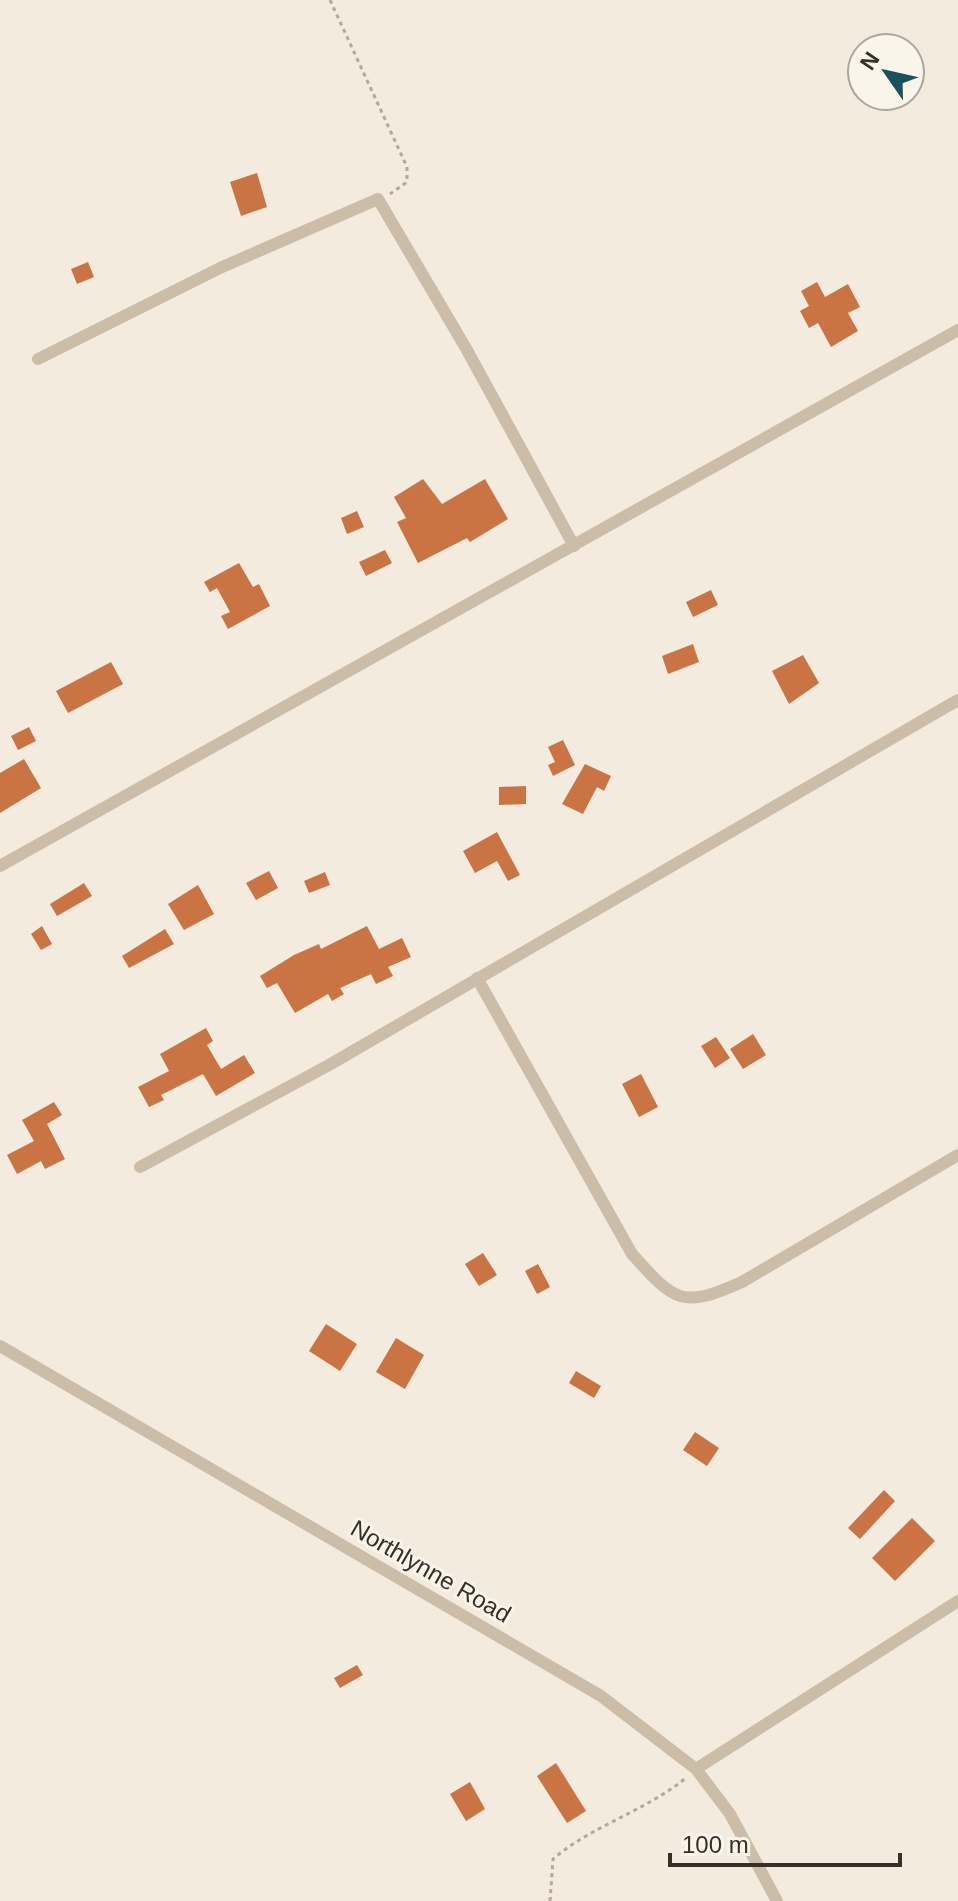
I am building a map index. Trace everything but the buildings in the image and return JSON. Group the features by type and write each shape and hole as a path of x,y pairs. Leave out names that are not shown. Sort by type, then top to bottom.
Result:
{"street":[{"path":"38,359 220,268 378,199 467,350 574,546"},
{"path":"0,866 958,330"},
{"path":"140,1167 329,1065 958,700"},
{"path":"477,978 632,1254 657,1281 681,1297 708,1297 742,1282 958,1155"},
{"name":"Northlynne Road","path":"0,1346 601,1696 696,1769 730,1814 777,1901"},
{"path":"696,1769 958,1601"}],"path":[{"path":"330,0 407,167 407,182 378,199"},
{"path":"550,1901 553,1859 570,1845 662,1798 696,1769"}]}
